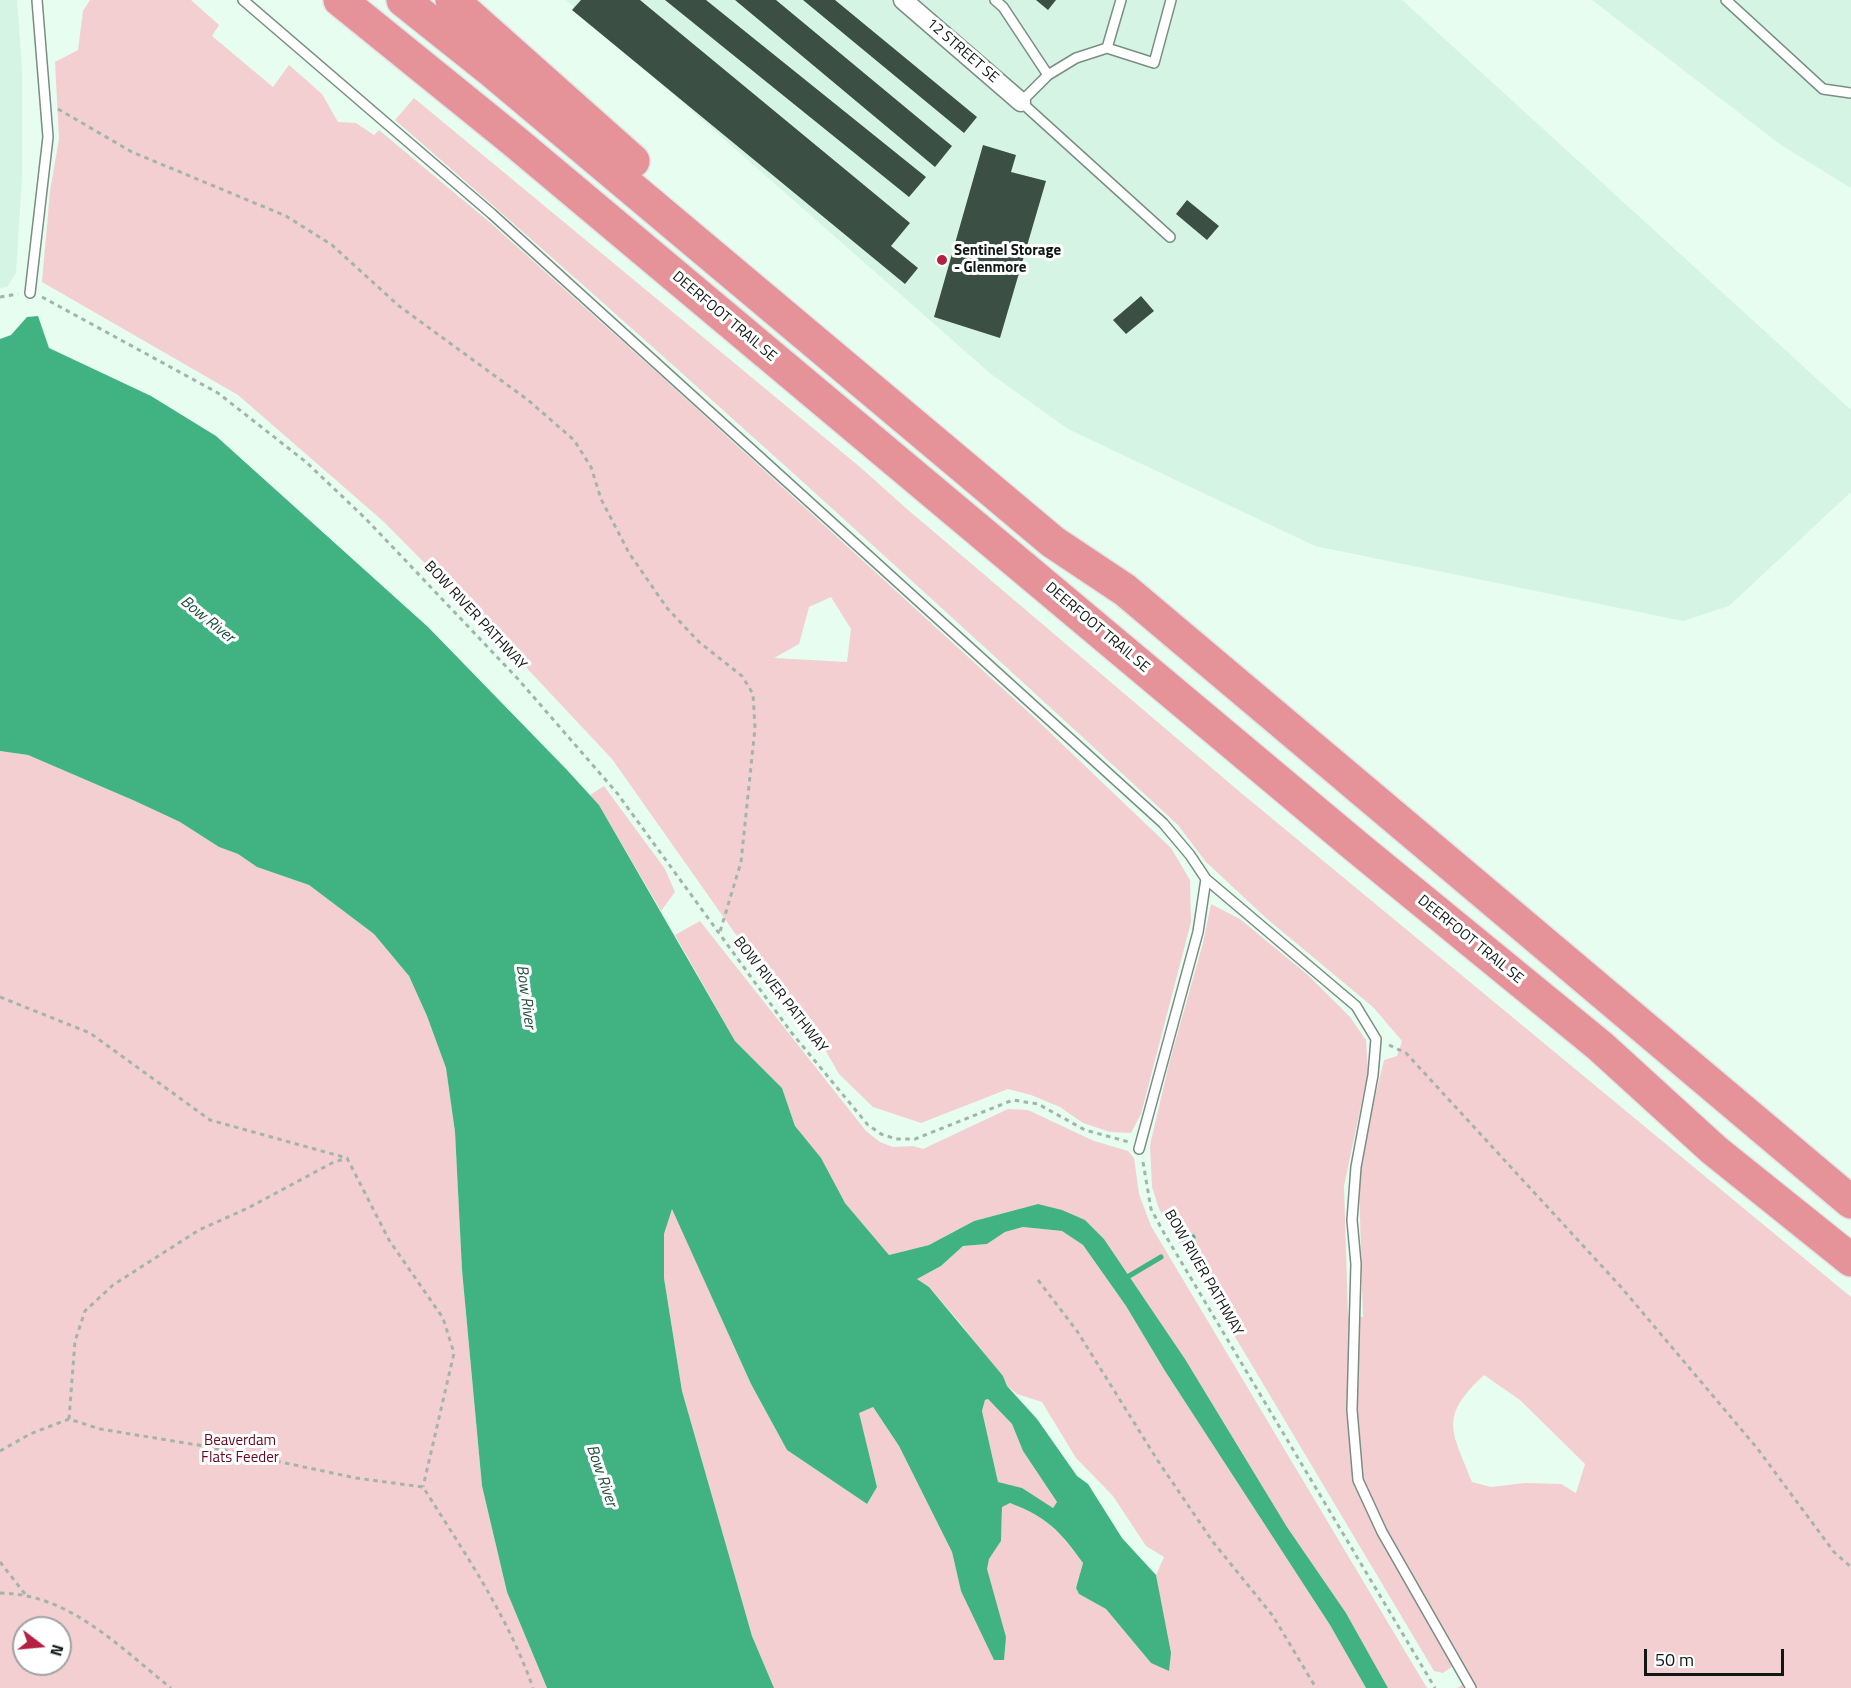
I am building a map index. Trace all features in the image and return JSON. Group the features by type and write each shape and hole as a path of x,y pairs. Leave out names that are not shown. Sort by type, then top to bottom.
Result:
{"highway":[{"name":"DEERFOOT TRAIL SE","path":"340,0 522,148 1349,840 1600,1046 1714,1150 1851,1260"},
{"path":"404,0 492,70 1053,543 1125,590"},
{"path":"452,0 726,244 1125,590 1851,1202"}],"street":[{"name":"12 STREET SE","path":"903,0 1021,102"}],"lane":[{"path":"30,293 48,137 37,0"},
{"path":"243,0 492,214 1163,823 1190,855 1206,879 1356,1005 1376,1039 1373,1075 1356,1167 1352,1220 1356,1264 1352,1410 1358,1480 1382,1532 1471,1688"},
{"path":"995,0 1003,7 1048,75"},
{"path":"1107,48 1121,0"},
{"path":"1170,237 1021,102 1048,75 1076,58 1107,48 1154,63 1171,0"},
{"path":"1726,0 1823,89 1851,93"},
{"path":"1139,1149 1198,932 1206,879"}],"path":[{"path":"46,102 132,152 276,211 332,245 399,306 536,407 574,440 591,467 601,499 629,553 667,608 699,642 742,676 753,694 755,728 741,862 719,935"},
{"path":"0,297 30,293"},
{"name":"BOW RIVER PATHWAY","path":"30,293 45,298 218,393 306,462 366,519 518,679 617,793 791,1032 868,1125 881,1134 896,1139 915,1139 1013,1100 1038,1104 1084,1130 1132,1142 1139,1149 1151,1209 1435,1688"},
{"path":"0,997 90,1033 210,1120 347,1158 390,1240 443,1318 454,1353 423,1488 487,1588 526,1667 533,1688"},
{"path":"1376,1039 1406,1053 1621,1287 1757,1448 1834,1552 1851,1567"},
{"path":"69,1419 75,1341 85,1311 113,1285 199,1230 248,1208 332,1163 347,1158"},
{"path":"1038,1280 1077,1331 1158,1461 1212,1542 1273,1616 1316,1688"},
{"path":"0,1451 30,1434 69,1419 100,1429 210,1447 356,1478 423,1488"},
{"path":"0,1563 25,1594"},
{"path":"0,1593 25,1594 77,1613 171,1688"}],"shaded area":[{"path":"0,0 17,0 22,69 22,178 16,273 7,287 0,288"},
{"path":"566,0 1402,0 1851,410 1851,492 1729,606 1683,621 1315,546 1068,429 991,374"},
{"path":"1592,0 1851,0 1851,188 1781,145"}],"green space":[{"path":"90,0 191,0 219,25 212,36 273,87 289,65 322,94 338,122 356,123 374,135 379,130 493,225 662,377 1036,719 1171,848 1190,880 1191,922 1141,1114 1131,1133 1110,1132 1083,1123 1060,1107 1031,1095 1008,1089 921,1123 873,1107 839,1074 808,1020 734,932 612,759 492,631 383,521 238,395 42,282 50,191 59,139 55,62 78,50 83,11","holes":["831,597 851,629 847,662 774,658 799,644 809,607"]},
{"path":"414,98 860,467 1240,792 1851,1297 1851,1688 1457,1688 1462,1685 1453,1666 1443,1673 1434,1671 1159,1209 1152,1187 1150,1145 1169,1064 1203,943 1211,904 1240,919 1308,975 1350,1017 1366,1040 1368,1072 1344,1186 1348,1316 1363,1317 1359,1184 1369,1121 1384,1060 1397,1056 1402,1041 1373,1007 1266,918 1205,861 1178,825 984,647 691,381 395,120","holes":["1484,1375 1520,1400 1585,1464 1576,1493 1561,1484 1525,1483 1491,1487 1472,1482 1459,1449 1453,1425 1460,1403"]},
{"name":"Beaverdam Flats Feeder","path":"0,751 28,755 135,801 180,822 219,847 238,854 257,867 309,885 374,934 409,976 446,1068 455,1132 462,1270 482,1486 507,1592 547,1688 0,1688"},
{"path":"604,786 665,869 675,892 661,911 599,805 590,795"},
{"path":"700,921 866,1131 880,1142 893,1147 913,1146 923,1149 1008,1109 1028,1110 1094,1141 1128,1151 1134,1158 1139,1194 1151,1226 1427,1688 1388,1688 1346,1613 1287,1527 1185,1359 1104,1239 1085,1220 1038,1204 974,1221 929,1245 889,1255 845,1203 795,1126 782,1088 735,1041 675,935"},
{"path":"672,1208 751,1384 787,1450 867,1504 877,1486 858,1413 872,1406 899,1446 952,1552 961,1591 1006,1637 986,1569 989,1559 1001,1541 1002,1506 1010,1503 1043,1520 1067,1542 1083,1563 1076,1588 1079,1594 1106,1609 1151,1663 1165,1628 1156,1575 1164,1557 1146,1546 1113,1496 1076,1458 1042,1402 1017,1394 1007,1386 1003,1376 961,1324 929,1287 917,1279 941,1266 963,1246 987,1244 1005,1232 1023,1227 1062,1231 1083,1245 1126,1306 1165,1371 1330,1625 1366,1688 774,1688 752,1636 682,1391 664,1278 664,1234"},
{"path":"988,1399 1012,1424 1023,1451 1057,1502 1053,1508 998,1482 982,1411 985,1400"}],"water":[{"name":"Bow River","path":"38,316 49,348 151,396 216,436 428,627 567,770 599,805 735,1041 782,1088 795,1126 821,1158 845,1203 889,1255 929,1245 974,1221 1038,1204 1062,1210 1085,1220 1104,1239 1185,1359 1287,1527 1346,1613 1388,1688 1366,1688 1330,1625 1165,1371 1126,1306 1083,1245 1062,1231 1023,1227 1005,1232 987,1244 963,1246 941,1266 917,1279 929,1287 1003,1376 1007,1386 1037,1419 1077,1476 1088,1484 1122,1538 1156,1575 1171,1653 1169,1671 1151,1663 1106,1609 1079,1594 1076,1588 1083,1563 1060,1534 1034,1514 1010,1503 1002,1507 1001,1541 989,1559 987,1569 1006,1637 1004,1660 994,1660 961,1591 952,1552 899,1446 873,1407 859,1413 877,1487 867,1504 787,1450 751,1384 672,1209 664,1234 664,1278 682,1391 752,1636 774,1688 547,1688 507,1592 482,1486 462,1270 455,1132 446,1068 409,976 374,934 309,885 257,867 238,854 219,847 180,822 135,801 28,755 0,751 0,339 11,335 27,317","holes":["988,1399 1012,1424 1023,1451 1057,1502 1053,1508 1022,1488 998,1482 982,1411 985,1400"]}],"building":[{"path":"581,0 640,0 910,223 891,246 918,268 905,284 572,10"},
{"path":"665,0 706,0 926,177 909,197"},
{"path":"735,0 776,0 952,146 935,167"},
{"path":"803,0 835,0 977,117 964,133"},
{"path":"1036,0 1056,0 1048,10"},
{"path":"983,145 1016,155 1011,172 1046,181 1000,338 934,317"},
{"path":"1187,200 1219,226 1207,240 1176,214"},
{"path":"1141,296 1154,311 1126,334 1113,320"}],"waterway":[{"path":"1185,1242 1193,1237"},
{"path":"1129,1276 1161,1257"}],"place":[{"name":"Sentinel Storage - Glenmore","path":"942,260"}]}
